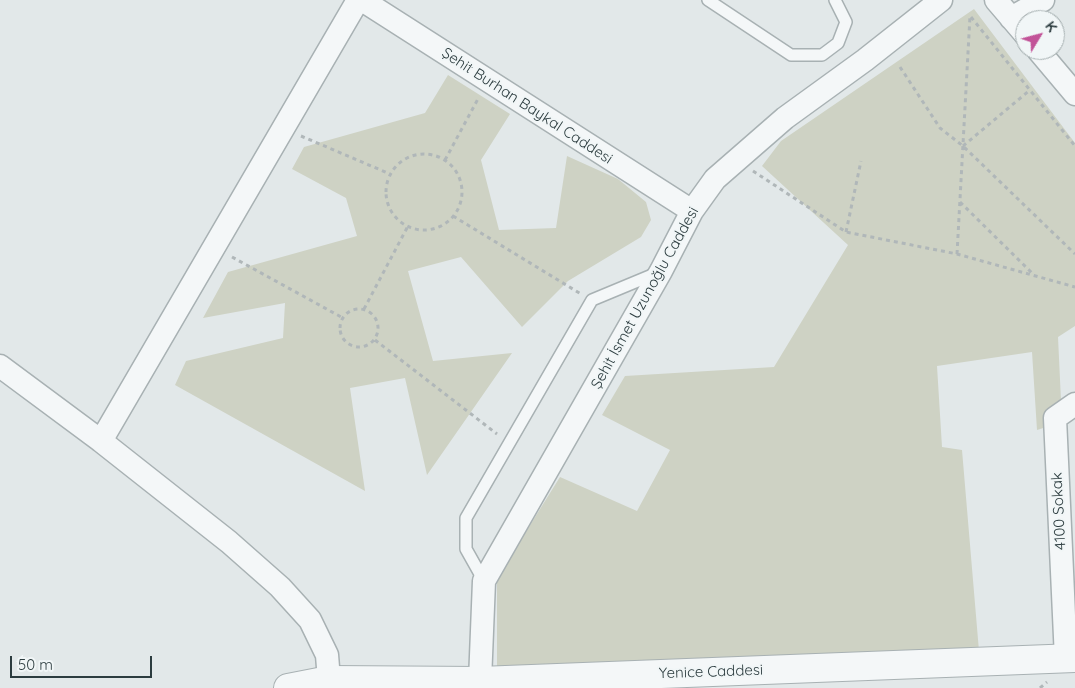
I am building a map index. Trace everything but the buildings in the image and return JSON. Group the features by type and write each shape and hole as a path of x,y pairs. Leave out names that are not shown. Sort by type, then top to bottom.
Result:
{"street":[{"name":"Şehit Burhan Baykal Caddesi","path":"360,0 692,211"},
{"path":"101,441 360,0"},
{"name":"Şehit İsmet Uzunoğlu Caddesi","path":"480,681 484,581 661,271 692,211 715,179 785,118 865,60 940,0"},
{"path":"996,0 1015,22"},
{"path":"1033,10 1043,0"},
{"path":"1046,60 1075,94"},
{"path":"0,366 101,441 229,542 280,587 310,620 326,655 329,680"},
{"name":"4100 Sokak","path":"1071,658 1055,418 1075,404"},
{"name":"Yenice Caddesi","path":"288,688 329,680 480,681 1071,658"}],"lane":[{"path":"708,0 791,56 798,56 822,55 838,43 846,22 835,0"},
{"path":"484,581 466,549 466,518 592,300 661,271"}],"path":[{"path":"957,254 970,16 1075,146"},
{"path":"900,67 940,128 963,146 1075,254"},
{"path":"445,160 488,81"},
{"path":"963,146 1030,90"},
{"path":"283,129 390,174"},
{"path":"431,154 440,157 455,170 460,180 461,202 448,222 437,228 424,230 411,228 400,222 392,213 386,201 385,190 390,174 401,160 411,155 431,154"},
{"path":"737,160 846,232 957,254 1075,287"},
{"path":"846,232 861,161"},
{"path":"960,201 1033,275"},
{"path":"453,216 592,300"},
{"path":"364,309 408,226"},
{"path":"214,247 343,318"},
{"path":"358,308 374,315 378,321 379,328 375,340 370,345 363,347 350,345 345,341 340,330 340,323 343,318 347,313 358,308"},
{"path":"375,340 509,443"}],"shaded area":[{"path":"974,9 1075,143 1075,326 1058,337 1062,422 1037,430 1032,352 937,366 942,447 962,450 980,663 497,681 497,582 507,562 560,477 637,511 670,450 602,415 625,376 774,367 848,245 762,166 781,141"},
{"path":"448,75 510,114 481,160 499,230 556,228 567,156 618,179 646,202 651,220 641,237 568,281 522,327 461,257 408,271 433,361 512,353 427,475 405,378 350,388 365,491 175,385 186,361 283,338 285,303 203,318 228,272 357,236 346,198 292,169 304,147 425,113"}]}
